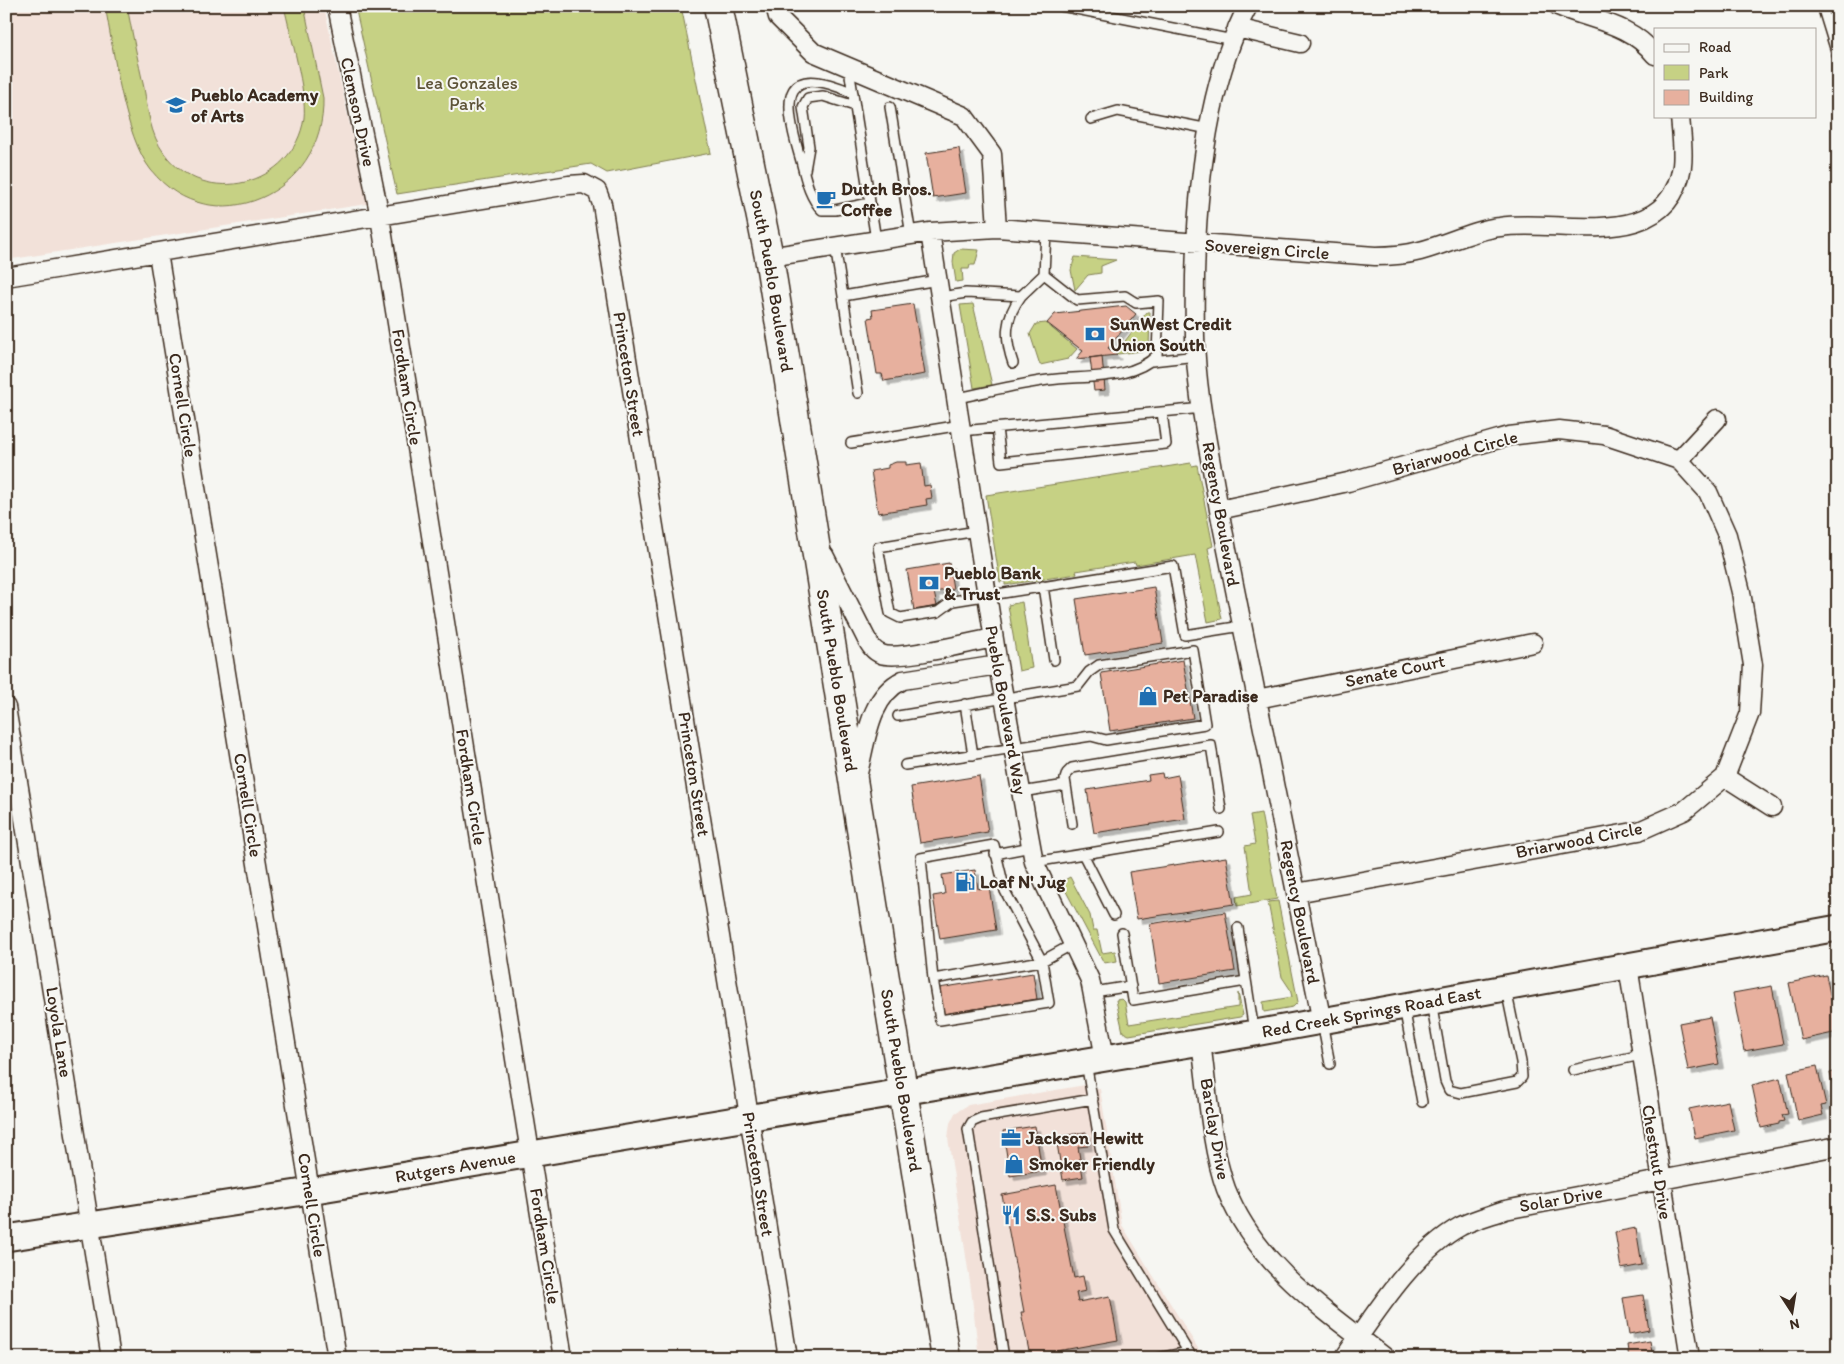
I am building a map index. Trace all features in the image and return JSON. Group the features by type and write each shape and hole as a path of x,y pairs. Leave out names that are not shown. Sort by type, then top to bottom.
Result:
{"main road":[{"name":"South Pueblo Boulevard","path":"718,6 769,257 946,1358"}],"street":[{"name":"Clemson Drive","path":"337,6 380,217"},
{"path":"775,6 778,17 812,52 964,116 992,154 997,228"},
{"name":"Regency Boulevard","path":"1248,6 1235,34 1221,78 1203,160 1197,244 1195,338 1203,408 1219,510 1322,1022"},
{"path":"1558,6 1634,33 1654,54"},
{"path":"1235,34 1300,43"},
{"name":"Sovereign Circle","path":"769,257 911,234 997,228 1197,244 1399,256 1493,228 1516,224 1606,228 1622,226 1651,215 1672,193 1682,164 1680,118"},
{"name":"Princeton Street","path":"380,217 584,184 597,191 602,204 788,1358"},
{"path":"6,278 380,217"},
{"name":"Fordham Circle","path":"380,217 562,1358"},
{"name":"Pueblo Boulevard Way","path":"930,232 958,398 993,638 1032,855 1094,992 1096,1059"},
{"name":"Cornell Circle","path":"158,252 337,1358"},
{"path":"1679,460 1717,419"},
{"name":"Briarwood Circle","path":"1219,510 1348,482 1509,436 1559,430 1604,435 1679,460 1708,492 1727,534 1741,592 1753,665 1750,713 1725,777 1684,811 1638,831 1296,893"},
{"path":"814,537 866,638 873,650 880,654 899,655 993,638"},
{"name":"Senate Court","path":"1257,699 1533,643"},
{"path":"854,790 871,721 879,702 889,689 903,680 998,665"},
{"name":"Loyola Lane","path":"6,707 111,1358"},
{"path":"1725,777 1772,807"},
{"name":"Red Creek Springs Road East","path":"903,1091 1255,1034 1838,928"},
{"name":"Chestnut Drive","path":"1628,966 1660,1182 1690,1358"},
{"name":"Barclay Drive","path":"1201,1042 1217,1150 1226,1187 1241,1221 1263,1252 1286,1279 1386,1358"},
{"name":"Rutgers Avenue","path":"6,1238 310,1192 903,1091"},
{"name":"Solar Drive","path":"1344,1358 1407,1273 1436,1243 1461,1226 1505,1210 1660,1182 1838,1146"}],"lane":[{"path":"1061,6 1235,34"},
{"path":"1822,6 1838,58"},
{"path":"849,69 876,240"},
{"path":"853,93 829,82 810,80 797,84 790,95 790,111 796,142 813,200 822,210 835,210 870,203"},
{"path":"805,173 808,147 803,107 808,98 823,96 855,106"},
{"path":"890,107 911,234"},
{"path":"1091,119 1118,111 1210,129"},
{"path":"1013,363 1007,329 1011,312 1021,296 1044,274 1046,232"},
{"path":"835,246 858,393"},
{"path":"1044,274 1077,300 1126,296 1136,303 1159,301 1159,346 1157,355 1152,361"},
{"path":"843,296 939,289 966,293 1021,296"},
{"path":"958,398 1047,380 1132,371 1152,361 1197,356"},
{"path":"851,443 962,428 997,428 1203,408"},
{"path":"997,428 1002,462 1166,444 1162,412"},
{"path":"977,531 878,547 888,609 894,616 900,618 938,612 953,601 1174,566 1185,635 1242,626"},
{"path":"1044,586 1054,660"},
{"path":"898,716 1078,686 1089,672 1099,665 1194,650 1205,724 1106,740 1091,736 905,765"},
{"path":"965,704 973,755"},
{"path":"1072,824 1066,785 1067,773 1077,766 1211,745 1222,809"},
{"path":"1021,792 1066,785"},
{"path":"995,854 1083,854 1219,832"},
{"path":"994,845 995,854 1005,891 1042,961 1049,1002 940,1020 933,979 921,858 994,845"},
{"path":"1083,854 1114,915"},
{"path":"1238,928 1255,1034"},
{"path":"1122,933 1133,1000 1246,981"},
{"path":"933,979 1042,961 1073,944"},
{"path":"1094,992 1131,986"},
{"path":"1431,1002 1445,1081 1449,1090 1460,1093 1517,1082 1522,1077 1521,1062 1506,988"},
{"path":"1404,1007 1422,1102"},
{"path":"1322,1022 1330,1064"},
{"path":"1573,1070 1641,1056"},
{"path":"1096,1059 1093,1099 1114,1230 1190,1355 1158,1358"},
{"path":"1004,1358 968,1129 972,1122 981,1118 1093,1099"}],"shaded area":[{"name":"Pueblo Academy of Arts","path":"6,6 324,6 367,204 6,260"},
{"path":"1085,1085 1100,1089 1122,1225 1204,1358 979,1358 971,1289 948,1138 950,1123 955,1113 968,1105"}],"green space":[{"path":"105,6 127,6 150,122 159,146 181,170 201,181 223,184 245,182 266,174 284,160 297,141 304,118 303,93 284,6 304,6 323,98 319,132 306,160 286,183 261,198 233,205 204,204 176,192 151,170 134,136 121,92"},
{"name":"Lea Gonzales Park","path":"355,6 681,6 711,153 607,173 591,164 397,194"},
{"path":"960,249 979,250 975,265 970,265 969,269 962,269 963,281 956,282 953,262 954,253"},
{"path":"1075,257 1116,260 1101,266 1101,273 1088,275 1075,290 1071,270"},
{"path":"973,304 992,385 974,388 960,305"},
{"path":"1147,312 1150,312 1149,350 1116,353"},
{"path":"1046,323 1077,349 1068,359 1040,365 1030,334 1036,324"},
{"path":"1191,463 1192,466 1197,465 1213,546 1208,548 1222,619 1208,622 1195,555 1136,565 1135,562 1076,571 1077,574 1005,585 1005,581 1000,582 986,495"},
{"path":"1022,602 1032,668 1019,671 1008,605"},
{"path":"1261,813 1277,899 1237,906 1236,897 1252,894 1245,846 1255,844 1250,815"},
{"path":"1070,877 1090,915 1093,930 1097,930 1102,953 1115,951 1117,961 1104,963 1061,882"},
{"path":"1278,901 1298,1002 1293,1007 1264,1012 1263,1002 1292,997 1290,989 1282,977 1268,902"},
{"path":"1238,993 1243,1015 1240,1017 1129,1035 1123,1032 1116,1000 1122,999 1125,1002 1129,1024 1238,1007"}],"building":[{"path":"959,148 966,193 933,198 926,153"},
{"path":"913,304 925,374 884,381 882,374 877,374 868,318 873,317 872,310"},
{"path":"1126,306 1136,314 1108,348 1117,355 1076,359 1083,351 1047,323 1055,314"},
{"path":"1102,356 1105,390 1094,391 1090,358"},
{"path":"896,462 906,462 906,465 921,463 924,486 930,485 932,498 926,499 927,505 878,513 871,471 888,468 888,465"},
{"path":"949,563 953,589 934,592 937,606 914,610 907,570"},
{"path":"1154,587 1163,643 1085,655 1076,599"},
{"path":"1183,660 1193,718 1110,731 1101,673"},
{"path":"1162,773 1163,778 1178,775 1185,819 1094,833 1087,790 1149,780 1148,775"},
{"path":"979,776 988,832 920,843 911,787"},
{"path":"1226,857 1234,904 1137,919 1129,872"},
{"path":"975,870 978,889 989,887 996,930 940,939 933,896 945,894 942,875"},
{"path":"1225,912 1235,971 1159,983 1150,924"},
{"path":"1033,973 1037,999 943,1014 939,988"},
{"path":"1838,973 1838,1010 1831,975"},
{"path":"1826,975 1838,1032 1801,1040 1789,983"},
{"path":"1772,986 1783,1044 1744,1051 1733,993"},
{"path":"1710,1017 1719,1064 1688,1070 1679,1023"},
{"path":"1838,1065 1837,1103 1830,1073 1836,1071 1834,1066"},
{"path":"1817,1066 1826,1105 1821,1106 1823,1115 1798,1121 1788,1072"},
{"path":"1780,1078 1788,1114 1782,1115 1784,1121 1779,1122 1779,1124 1761,1128 1752,1085"},
{"path":"1728,1101 1734,1130 1695,1138 1689,1109"},
{"path":"1035,1126 1042,1171 1010,1176 1003,1131"},
{"path":"1086,1132 1088,1146 1078,1147 1083,1177 1063,1180 1056,1137"},
{"path":"1056,1185 1074,1278 1083,1276 1086,1291 1076,1293 1078,1302 1110,1296 1118,1340 1030,1356 1021,1312 1024,1312 1002,1195"},
{"path":"1636,1228 1642,1265 1621,1269 1615,1232"},
{"path":"1643,1295 1649,1330 1629,1334 1623,1298"},
{"path":"1650,1341 1653,1358 1629,1358 1627,1345"}],"place":[{"name":"Pueblo Academy of Arts","path":"176,105"},
{"name":"Dutch Bros. Coffee","path":"826,199"},
{"name":"SunWest Credit Union South","path":"1095,334"},
{"name":"Pueblo Bank & Trust","path":"929,583"},
{"name":"Pet Paradise","path":"1148,696"},
{"name":"Loaf N' Jug","path":"965,882"},
{"name":"Jackson Hewitt","path":"1011,1138"},
{"name":"Smoker Friendly","path":"1014,1164"},
{"name":"S.S. Subs","path":"1011,1215"}]}
